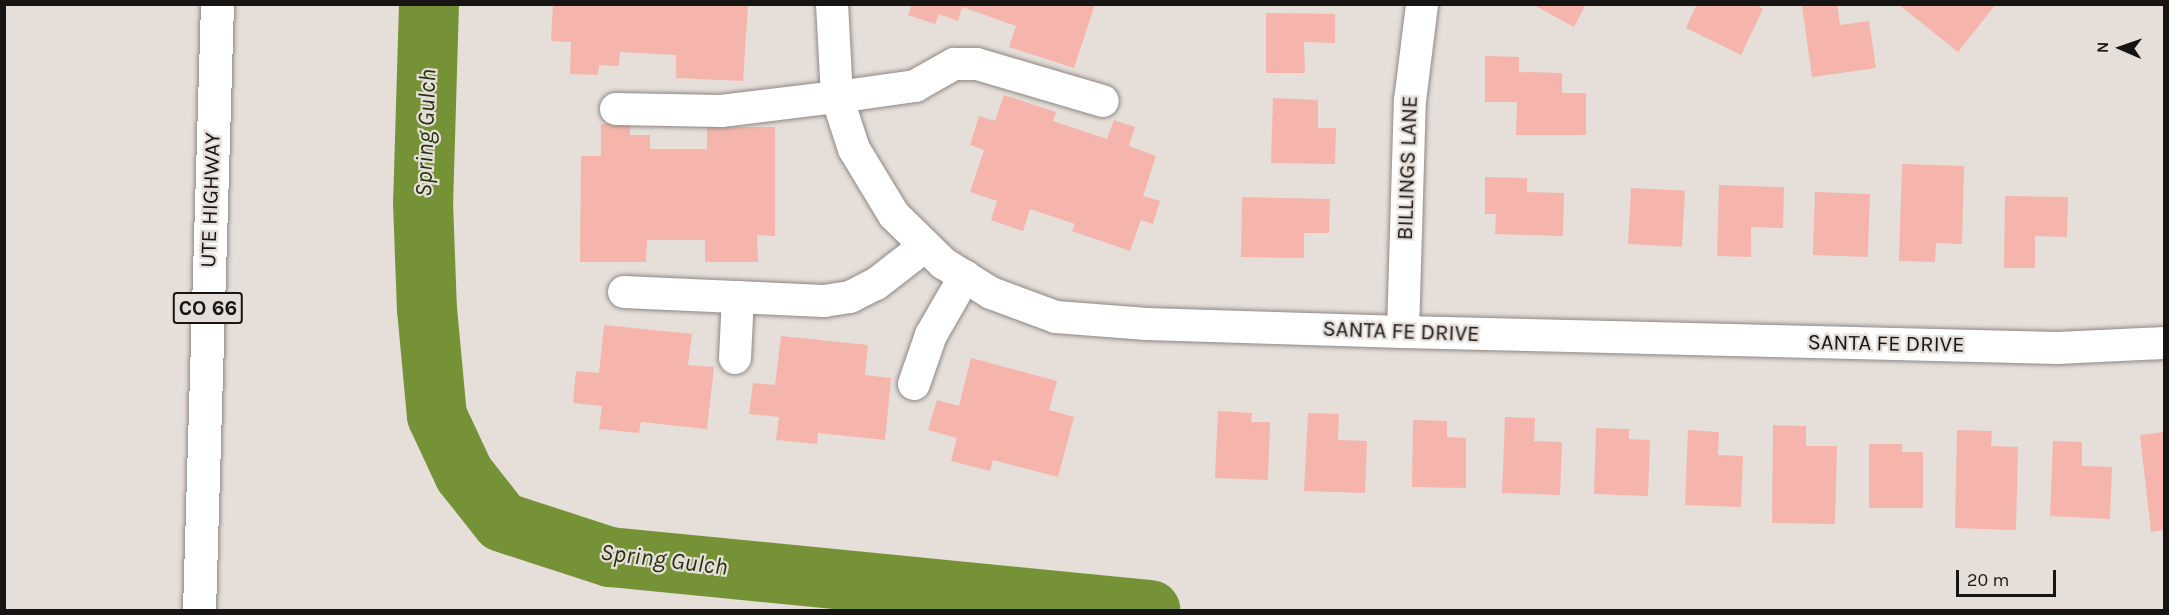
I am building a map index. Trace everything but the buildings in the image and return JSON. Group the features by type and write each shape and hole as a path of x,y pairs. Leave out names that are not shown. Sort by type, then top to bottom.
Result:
{"main road":[{"name":"UTE HIGHWAY","path":"199,610 218,4"}],"street":[{"name":"SANTA FE DRIVE","path":"832,4 837,97 854,149 894,215 943,263 991,292 1056,317 1147,324 1403,332 2058,348 2164,343"},
{"name":"BILLINGS LANE","path":"1403,332 1410,101 1422,4"},
{"path":"616,109 721,111 837,97 915,86 954,64 977,64 1102,100"},
{"path":"624,292 824,301 850,297 876,284 925,246"},
{"path":"914,384 931,335 965,276"},
{"path":"735,358 738,297"}],"waterway":[{"name":"Spring Gulch","path":"429,4 423,202 427,309 437,416 464,474 502,522 610,557 1150,610"}]}
